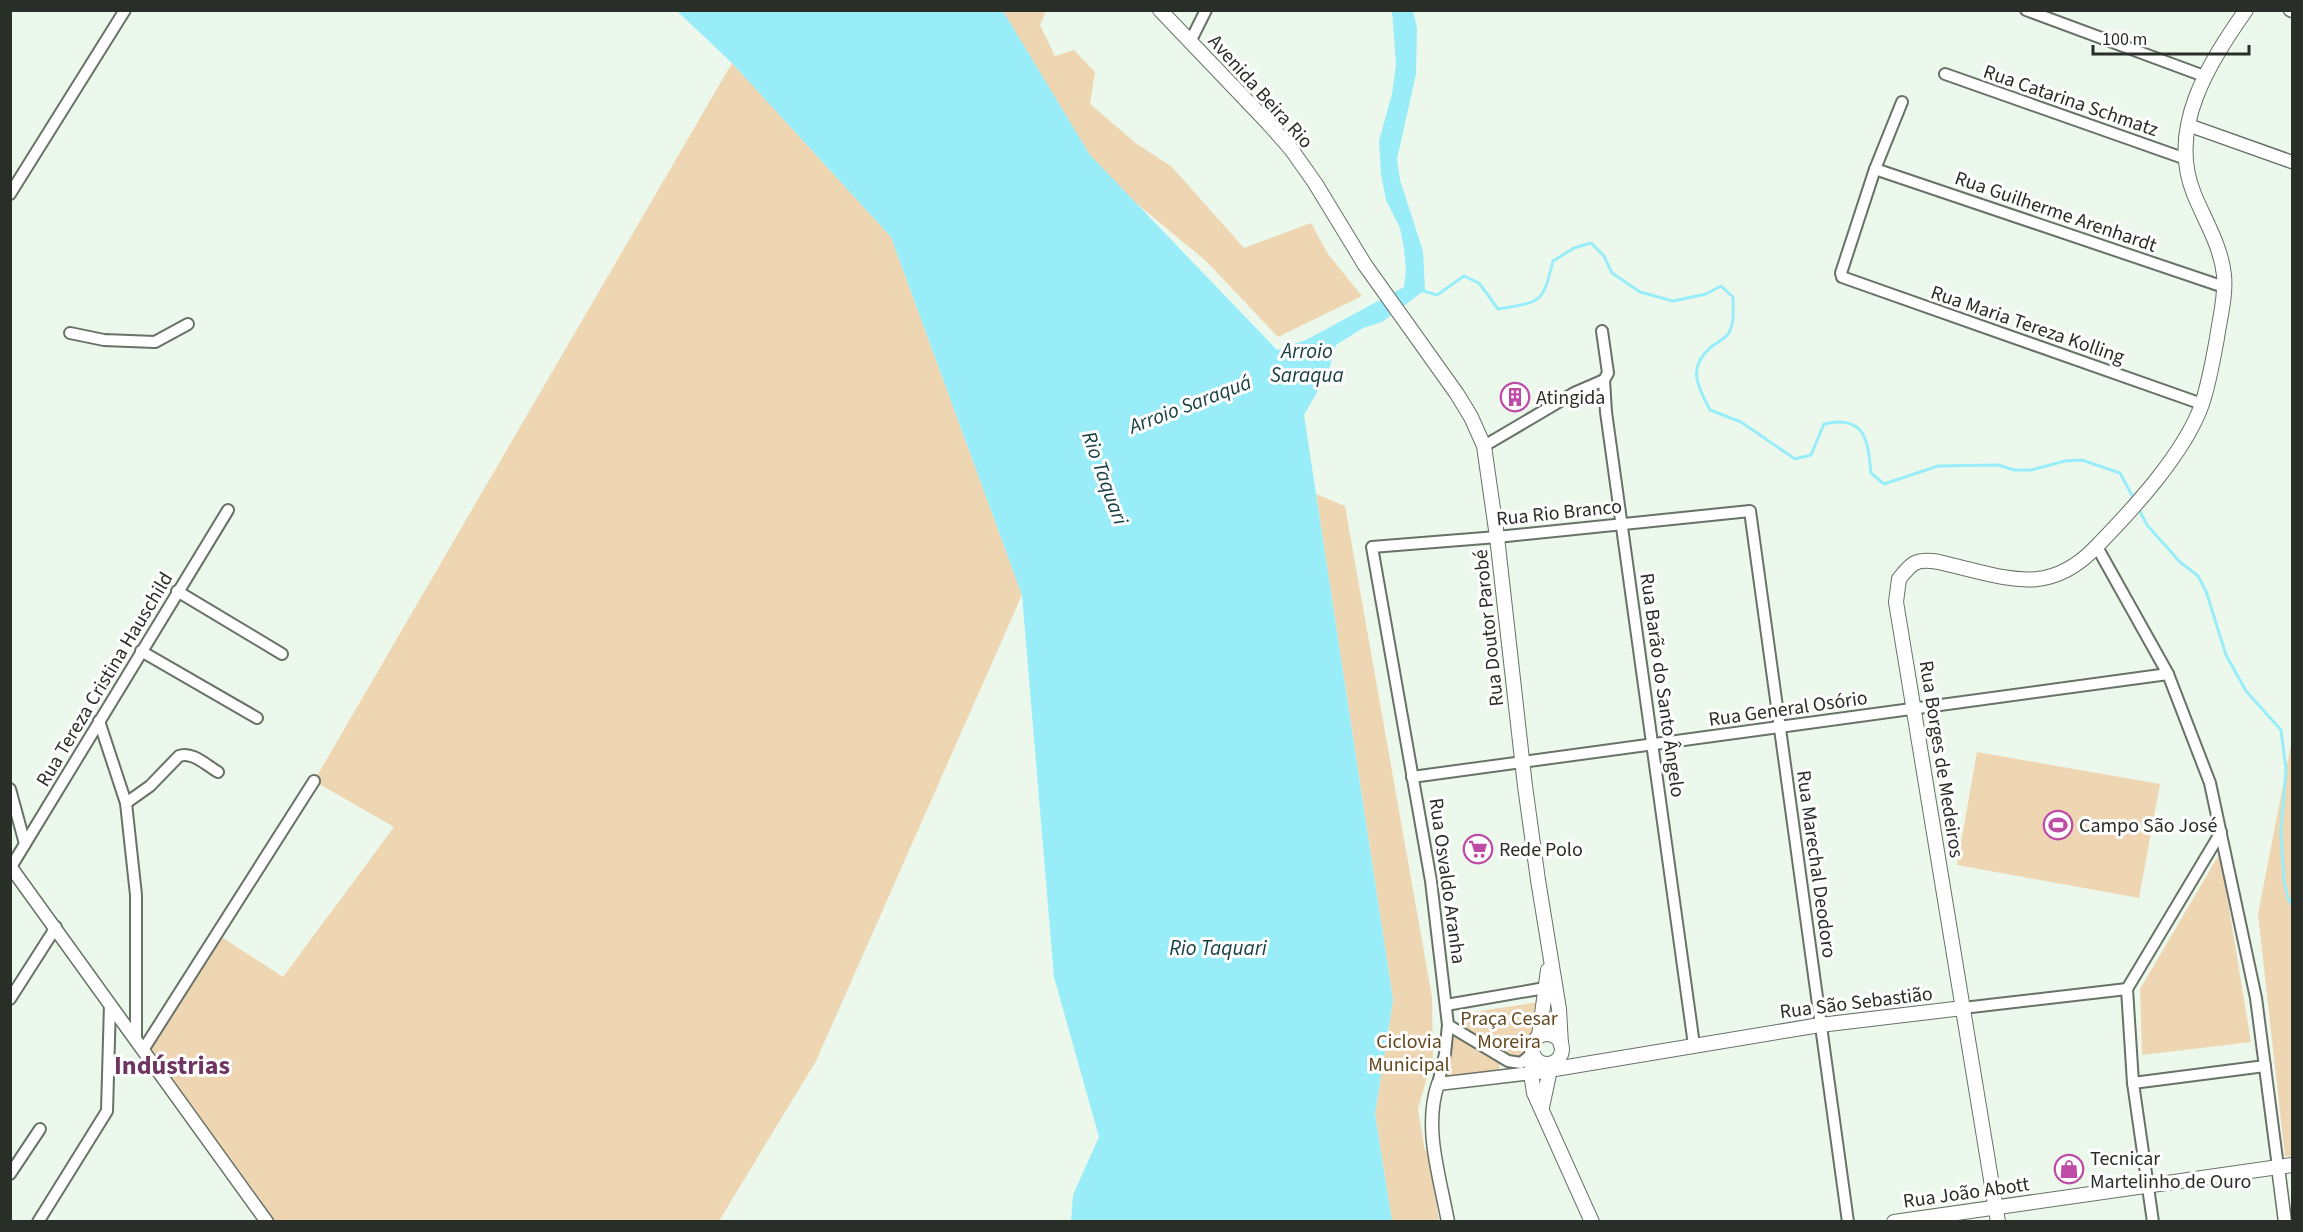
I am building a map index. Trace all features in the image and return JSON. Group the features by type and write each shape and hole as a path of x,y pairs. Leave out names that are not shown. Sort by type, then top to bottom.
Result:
{"main road":[{"name":"Avenida Beira Rio","path":"1160,10 1291,149 1315,183 1365,265 1403,318"},
{"name":"Rua Borges de Medeiros","path":"1998,1221 1896,602 1899,579 1915,563 1933,561 2023,580 2041,580 2059,576 2097,547 2170,462 2202,404 2214,350 2224,287 2221,258 2193,192 2186,159 2188,125 2204,76 2217,52 2246,10"},
{"name":"Rua Doutor Parobé","path":"1403,318 1457,394 1471,417 1484,446 1497,537 1522,764 1559,1010 1562,1047"},
{"name":"Rua Doutor Parobé","path":"1539,1036 1550,956"},
{"name":"Rua São Sebastião","path":"1531,1073 1550,1067 1820,1025 1964,1008"},
{"path":"1591,1062 1562,1047 1552,1035 1539,1036 1533,1044 1531,1073 1534,1093 1592,1221"},
{"path":"1542,1107 1550,1067 1559,1058 1562,1047"},
{"path":"1534,1054 1550,1067"},
{"name":"Rua João Abott","path":"1894,1221 2292,1165"}],"street":[{"path":"10,194 125,10"},
{"path":"1190,42 1206,10"},
{"path":"2026,10 2204,76"},
{"name":"Rua Catarina Schmatz","path":"1945,74 2186,159"},
{"path":"1875,169 1902,102"},
{"path":"2188,125 2292,162"},
{"name":"Rua Maria Tereza Kolling","path":"1875,169 1841,273 1842,278 2202,404"},
{"name":"Rua Guilherme Arenhardt","path":"1875,169 2224,287"},
{"path":"70,333 104,340 155,342 188,324"},
{"name":"Rua Barão do Santo Ângelo","path":"1602,330 1608,373 1604,381 1622,522 1694,1045"},
{"path":"1484,446 1574,393 1604,381"},
{"name":"Rua Tereza Cristina Hauschild","path":"11,867 228,510"},
{"name":"Rua Rio Branco","path":"1372,547 1497,537 1622,522 1749,511"},
{"name":"Rua Marechal Deodoro","path":"1749,511 1848,1221"},
{"name":"Rua Osvaldo Aranha","path":"1372,547 1431,881 1446,1005 1448,1025 1445,1054 1431,1112 1432,1134 1448,1221"},
{"path":"2097,547 2168,674 2210,783 2256,998 2285,1221"},
{"path":"177,591 282,654"},
{"path":"141,651 257,718"},
{"name":"Rua General Osório","path":"1412,777 1522,764 2168,674"},
{"path":"99,721 126,803 136,895 140,1046"},
{"path":"126,803 150,786 178,756 190,755 218,772"},
{"path":"140,1046 314,781"},
{"path":"10,789 25,844"},
{"path":"2153,1221 2133,1083 2127,989 2221,832"},
{"path":"11,867 267,1221"},
{"path":"10,999 56,927"},
{"path":"1446,1005 1545,988"},
{"name":"Rua São Sebastião","path":"1964,1008 2127,989"},
{"path":"38,1221 107,1111 110,1004"},
{"path":"1448,1025 1515,1064 1521,1063 1534,1054"},
{"path":"2133,1083 2265,1066"},
{"name":"Rua São Sebastião","path":"1438,1084 1531,1073"},
{"path":"10,1174 40,1129"}],"green space":[{"path":"1002,11 1046,11 1040,25 1055,56 1074,50 1095,72 1090,104 1137,144 1172,167 1244,248 1311,223 1328,254 1362,296 1278,337 1206,261 1078,155"},
{"path":"732,63 891,237 1022,595 816,1061 719,1221 267,1222 143,1050 217,934 283,977 394,827 314,781"},
{"name":"Ciclovia Municipal","path":"1316,494 1345,506 1432,997 1433,1056 1418,1109 1425,1151 1430,1151 1439,1221 1392,1221 1375,1114 1393,1000"},
{"path":"2292,739 2292,1156 2285,1157 2258,914"},
{"name":"Campo São José","path":"1977,752 2160,784 2139,898 1957,865"},
{"path":"2220,853 2251,1042 2142,1055 2140,989"},
{"name":"Praça Cesar Moreira","path":"1539,1002 1526,1058 1514,1060 1462,1026 1461,1014"},
{"path":"1452,1033 1500,1063 1499,1071 1444,1080 1451,1054"}],"water":[{"name":"Rio Taquari","path":"677,11 1003,11 1090,155 1277,350 1306,340 1404,287 1406,271 1404,249 1400,228 1386,200 1381,174 1379,141 1392,94 1396,64 1392,11 1413,11 1417,28 1416,74 1397,159 1400,180 1423,251 1425,290 1382,322 1363,328 1336,345 1328,373 1304,415 1393,1000 1375,1114 1392,1221 1071,1221 1073,1195 1099,1137 1054,977 1022,595 891,237 732,63"}],"waterway":[{"path":"1420,290 1437,295 1464,276 1479,283 1498,309 1532,302 1538,298 1546,286 1553,261 1574,248 1591,243 1604,256 1612,273 1640,292 1673,301 1706,294 1721,286 1733,297 1732,326 1725,338 1710,348 1698,363 1699,386 1710,410 1741,422 1795,459 1811,455 1824,424 1848,423 1856,426 1862,432 1866,440 1871,473 1884,484 1938,466 1998,465 2014,470 2031,470 2065,461 2082,460 2120,473 2134,499"},
{"path":"2138,508 2147,525 2180,562 2198,576 2206,591 2226,655 2246,691 2281,730 2286,769 2281,830 2284,881 2292,905"}],"place":[{"name":"Atingida","path":"1515,397"},
{"name":"Campo São José","path":"2058,825"},
{"name":"Rede Polo","path":"1478,849"},
{"name":"Tecnicar Martelinho de Ouro","path":"2069,1169"}],"district":[{"name":"Indústrias","path":"172,1065"}],"water label":[{"name":"Arroio Saraqua","path":"1307,363"},
{"name":"Arroio Saraquá","path":"1190,404"}]}
